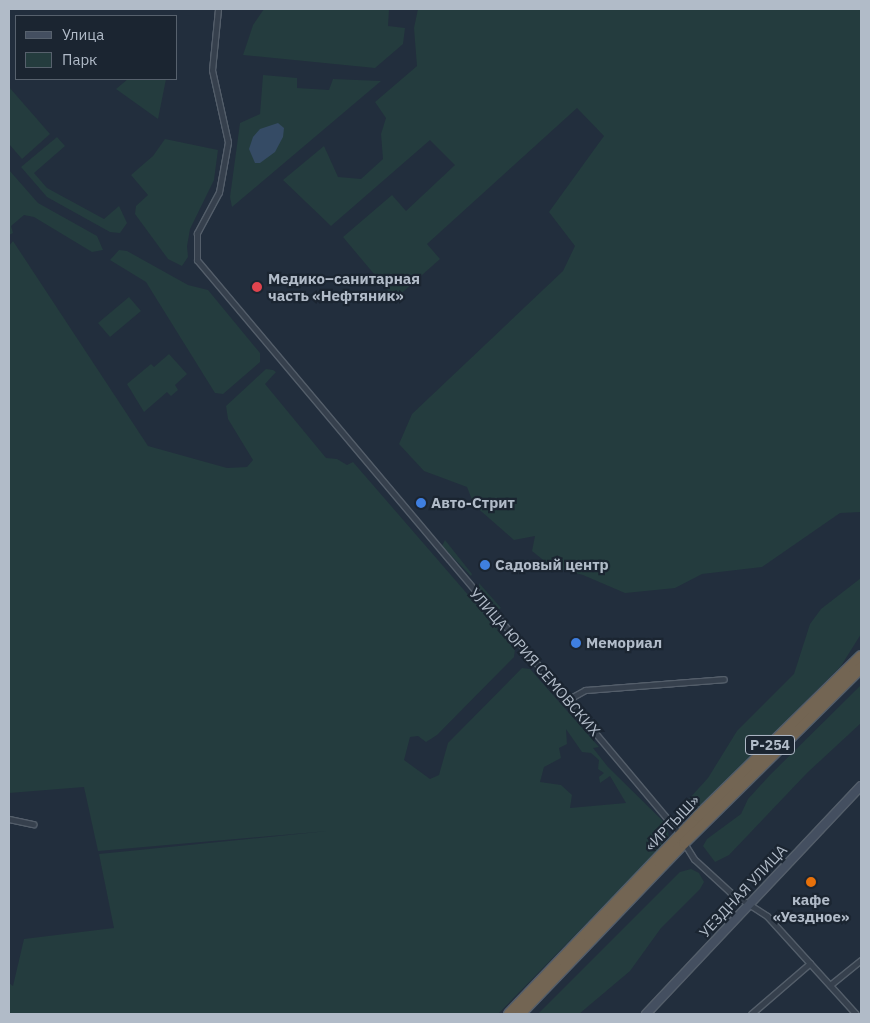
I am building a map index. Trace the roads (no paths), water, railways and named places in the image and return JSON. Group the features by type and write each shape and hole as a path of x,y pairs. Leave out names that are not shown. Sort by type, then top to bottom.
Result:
{"highway":[{"name":"«ИРТЫШ»","path":"509,1014 861,656"},
{"name":"«ИРТЫШ»","path":"520,1014 682,839 861,668"}],"street":[{"name":"УЛИЦА ЮРИЯ СЕМОВСКИХ","path":"218,9 212,70 228,142 219,192 197,233 195,247 200,265 567,700 682,839 694,859 749,905 767,916 856,1014"},
{"path":"567,700 586,690 724,679"},
{"name":"УЕЗДНАЯ УЛИЦА","path":"646,1014 861,786"},
{"path":"9,819 33,824"},
{"path":"830,984 861,960"},
{"path":"751,1014 810,963"}],"water":[{"path":"278,123 284,128 283,137 275,152 260,163 255,163 249,149 253,137 260,129"}],"place":[{"name":"Медико–санитарная часть «Нефтяник»","path":"257,287"},
{"name":"Авто-Стрит","path":"421,503"},
{"name":"Садовый центр","path":"485,565"},
{"name":"Мемориал","path":"576,643"},
{"name":"кафе «Уездное»","path":"811,882"}]}
